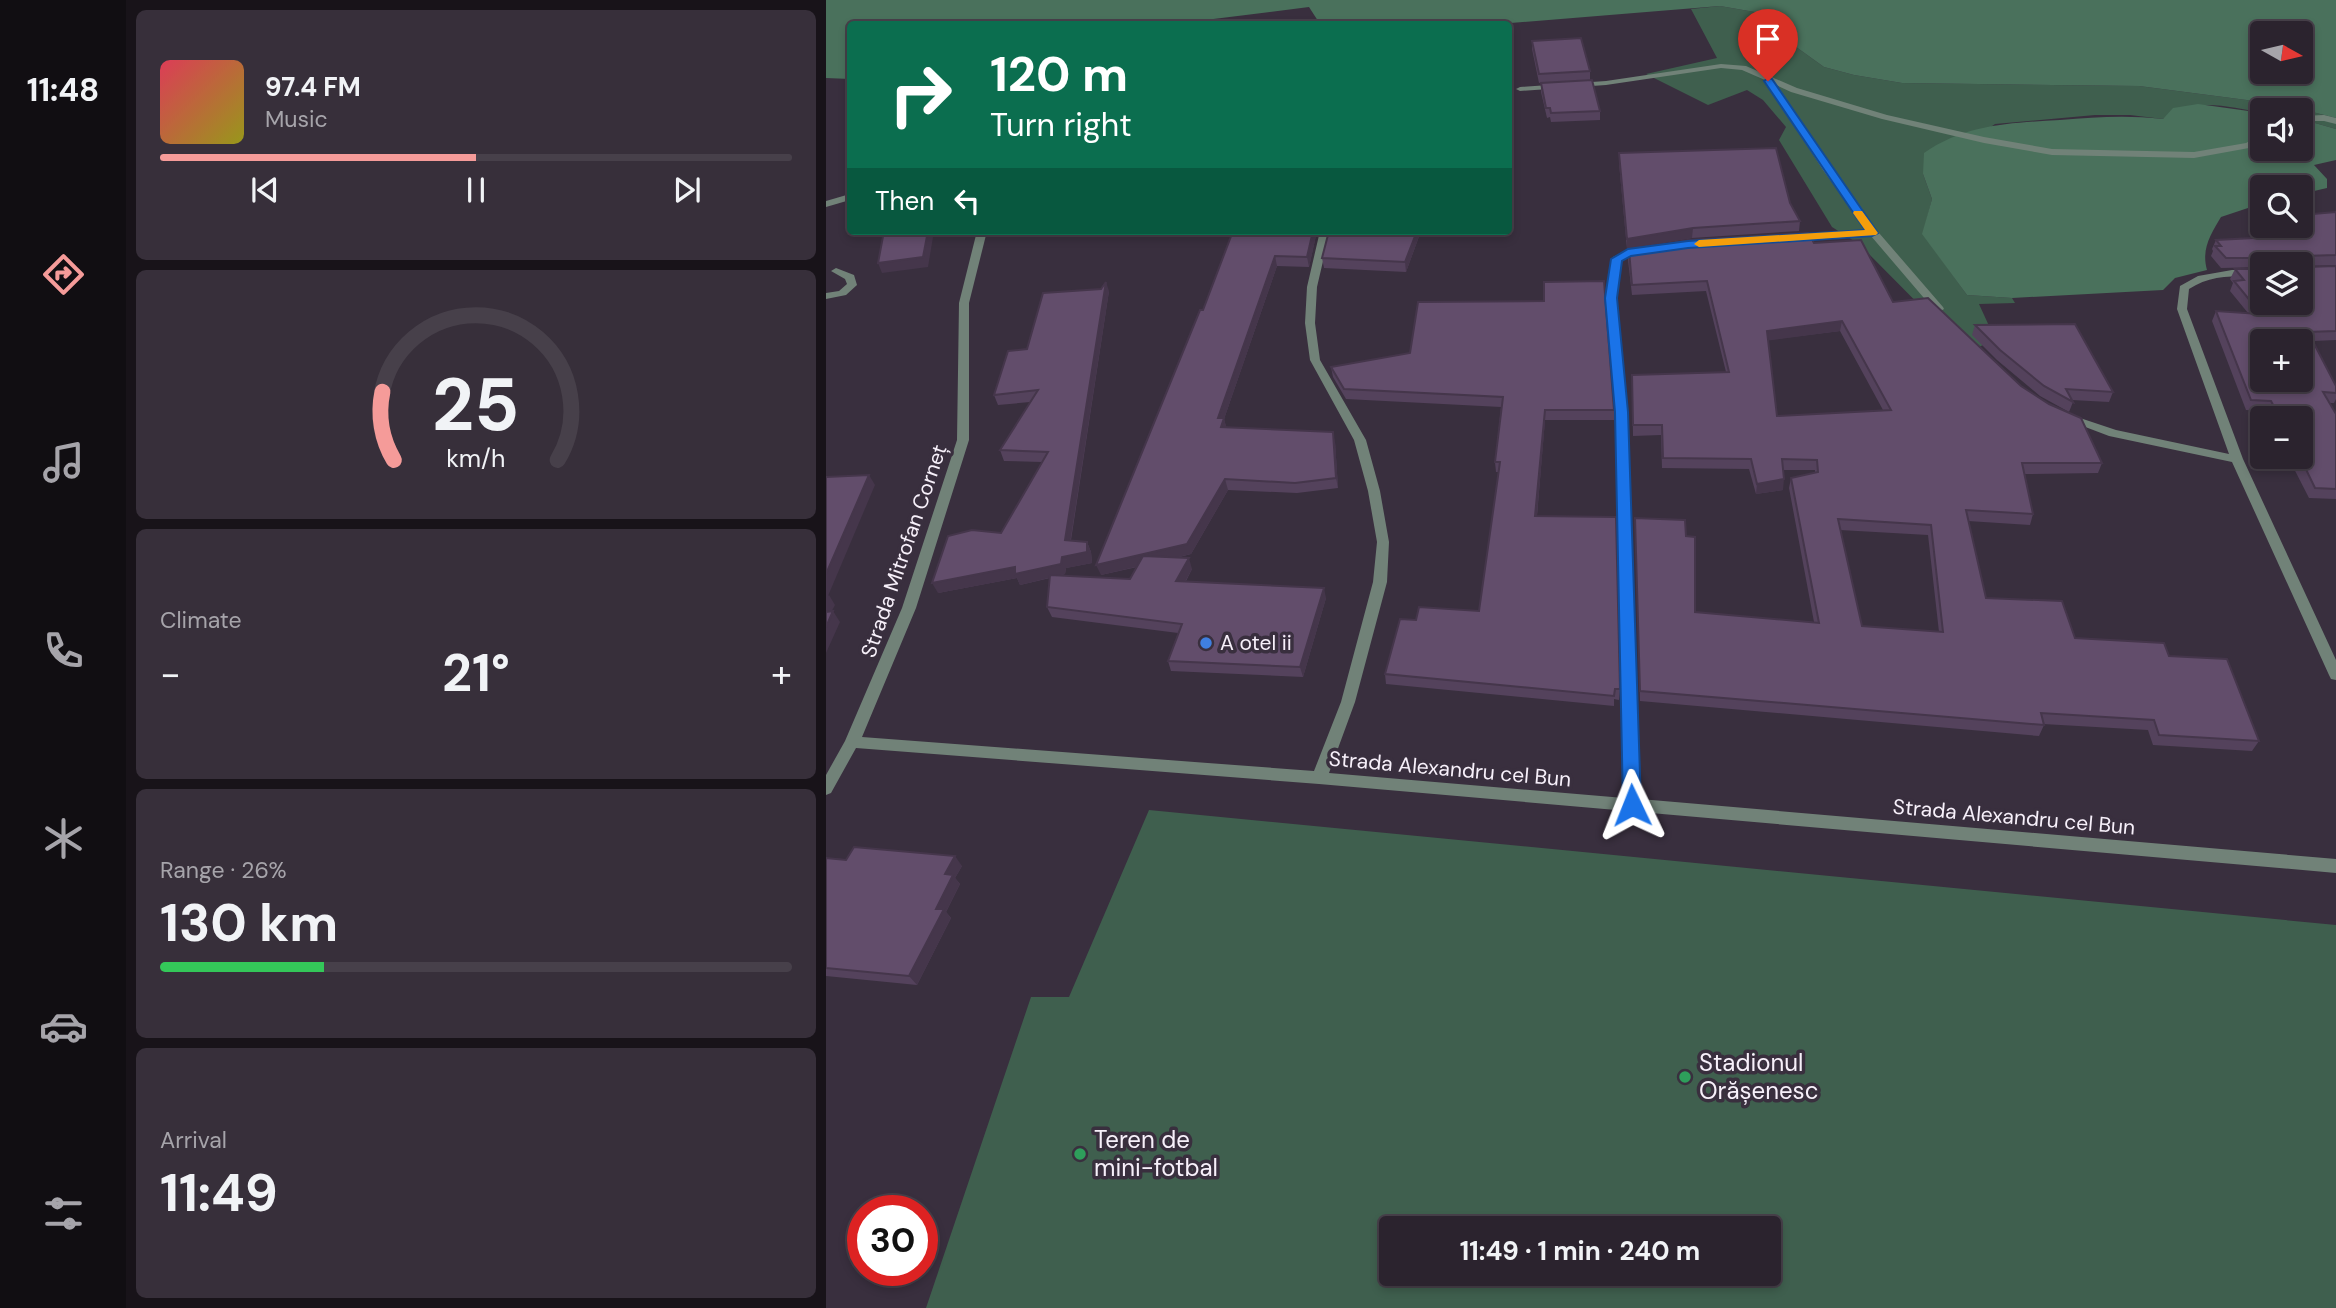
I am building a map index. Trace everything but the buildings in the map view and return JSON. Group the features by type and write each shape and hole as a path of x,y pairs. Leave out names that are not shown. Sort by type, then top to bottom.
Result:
{"street":[{"path":"1520,89 1606,83 1721,66 1743,68 1768,81 1885,117 1983,140 2052,152 2194,155 2250,144"},
{"path":"1768,81 1872,233 1908,278 1945,316"},
{"path":"2313,118 2336,121"},
{"path":"826,204 847,198"},
{"path":"1782,238 1872,233"},
{"name":"Strada Mitrofan Corneț","path":"826,789 852,742 909,608 963,440 964,303 981,235"},
{"path":"1319,778 1349,702 1380,582 1382,542 1374,491 1360,440 1315,360 1310,323 1312,287 1324,235"},
{"path":"1632,805 1622,412 1611,298 1616,259 1628,253 1663,247"},
{"path":"826,296 842,292 852,285 850,277 836,271"},
{"path":"2250,273 2220,274 2195,279 2184,288 2182,309 2237,459 2336,675"},
{"path":"2055,411 2113,433 2237,459"},
{"name":"Strada Alexandru cel Bun","path":"852,742 1319,778 2336,866"}],"green space":[{"path":"826,0 2336,0 2336,118 2313,112 2313,98 2250,98 2250,100 2139,86 1902,83 1854,75 1824,67 1792,44 1772,15 1720,6 1512,23 1318,21 1309,7 1197,21 847,21 847,79 826,78"},
{"path":"1720,6 1772,15 1792,44 1824,67 1854,75 1902,83 2139,86 2250,100 2250,110 2199,105 2175,112 2163,119 2095,115 1995,124 1923,174 1932,199 1923,234 1967,295 2012,298 2015,303 1979,304 1995,339 1967,353 1859,244 1832,227 1779,140 1786,127 1763,100 1747,90 1708,105 1646,74 1717,58 1691,9"},
{"path":"2198,104 2250,111 2250,161 2313,161 2313,122 2336,129 2336,160 2314,165 2327,179 2327,188 2313,191 2313,175 2250,175 2250,207 2221,217 2206,248 2207,270 2175,278 2163,290 2012,298 1967,295 1922,234 1932,199 1923,174 1924,153 1940,143 1973,131 2007,124 2111,117 2163,119 2173,108"},
{"path":"2313,112 2336,118 2336,129 2313,122"},
{"name":"Stadionul Orășenesc","path":"1149,810 2336,925 2336,1308 926,1308 933,1286 938,1286 938,1272 1031,997 1069,997"}],"slow traffic":[{"path":"1699,244 1872,233 1858,213"}],"place":[{"name":"A otel ii","path":"1206,643"},
{"name":"Stadionul Orășenesc","path":"1685,1077"},
{"name":"Teren de mini-fotbal","path":"1080,1154"}],"route":[{"path":"1632,805 1622,412 1611,298 1616,259 1628,253 1688,244 1872,233 1768,81"}]}
